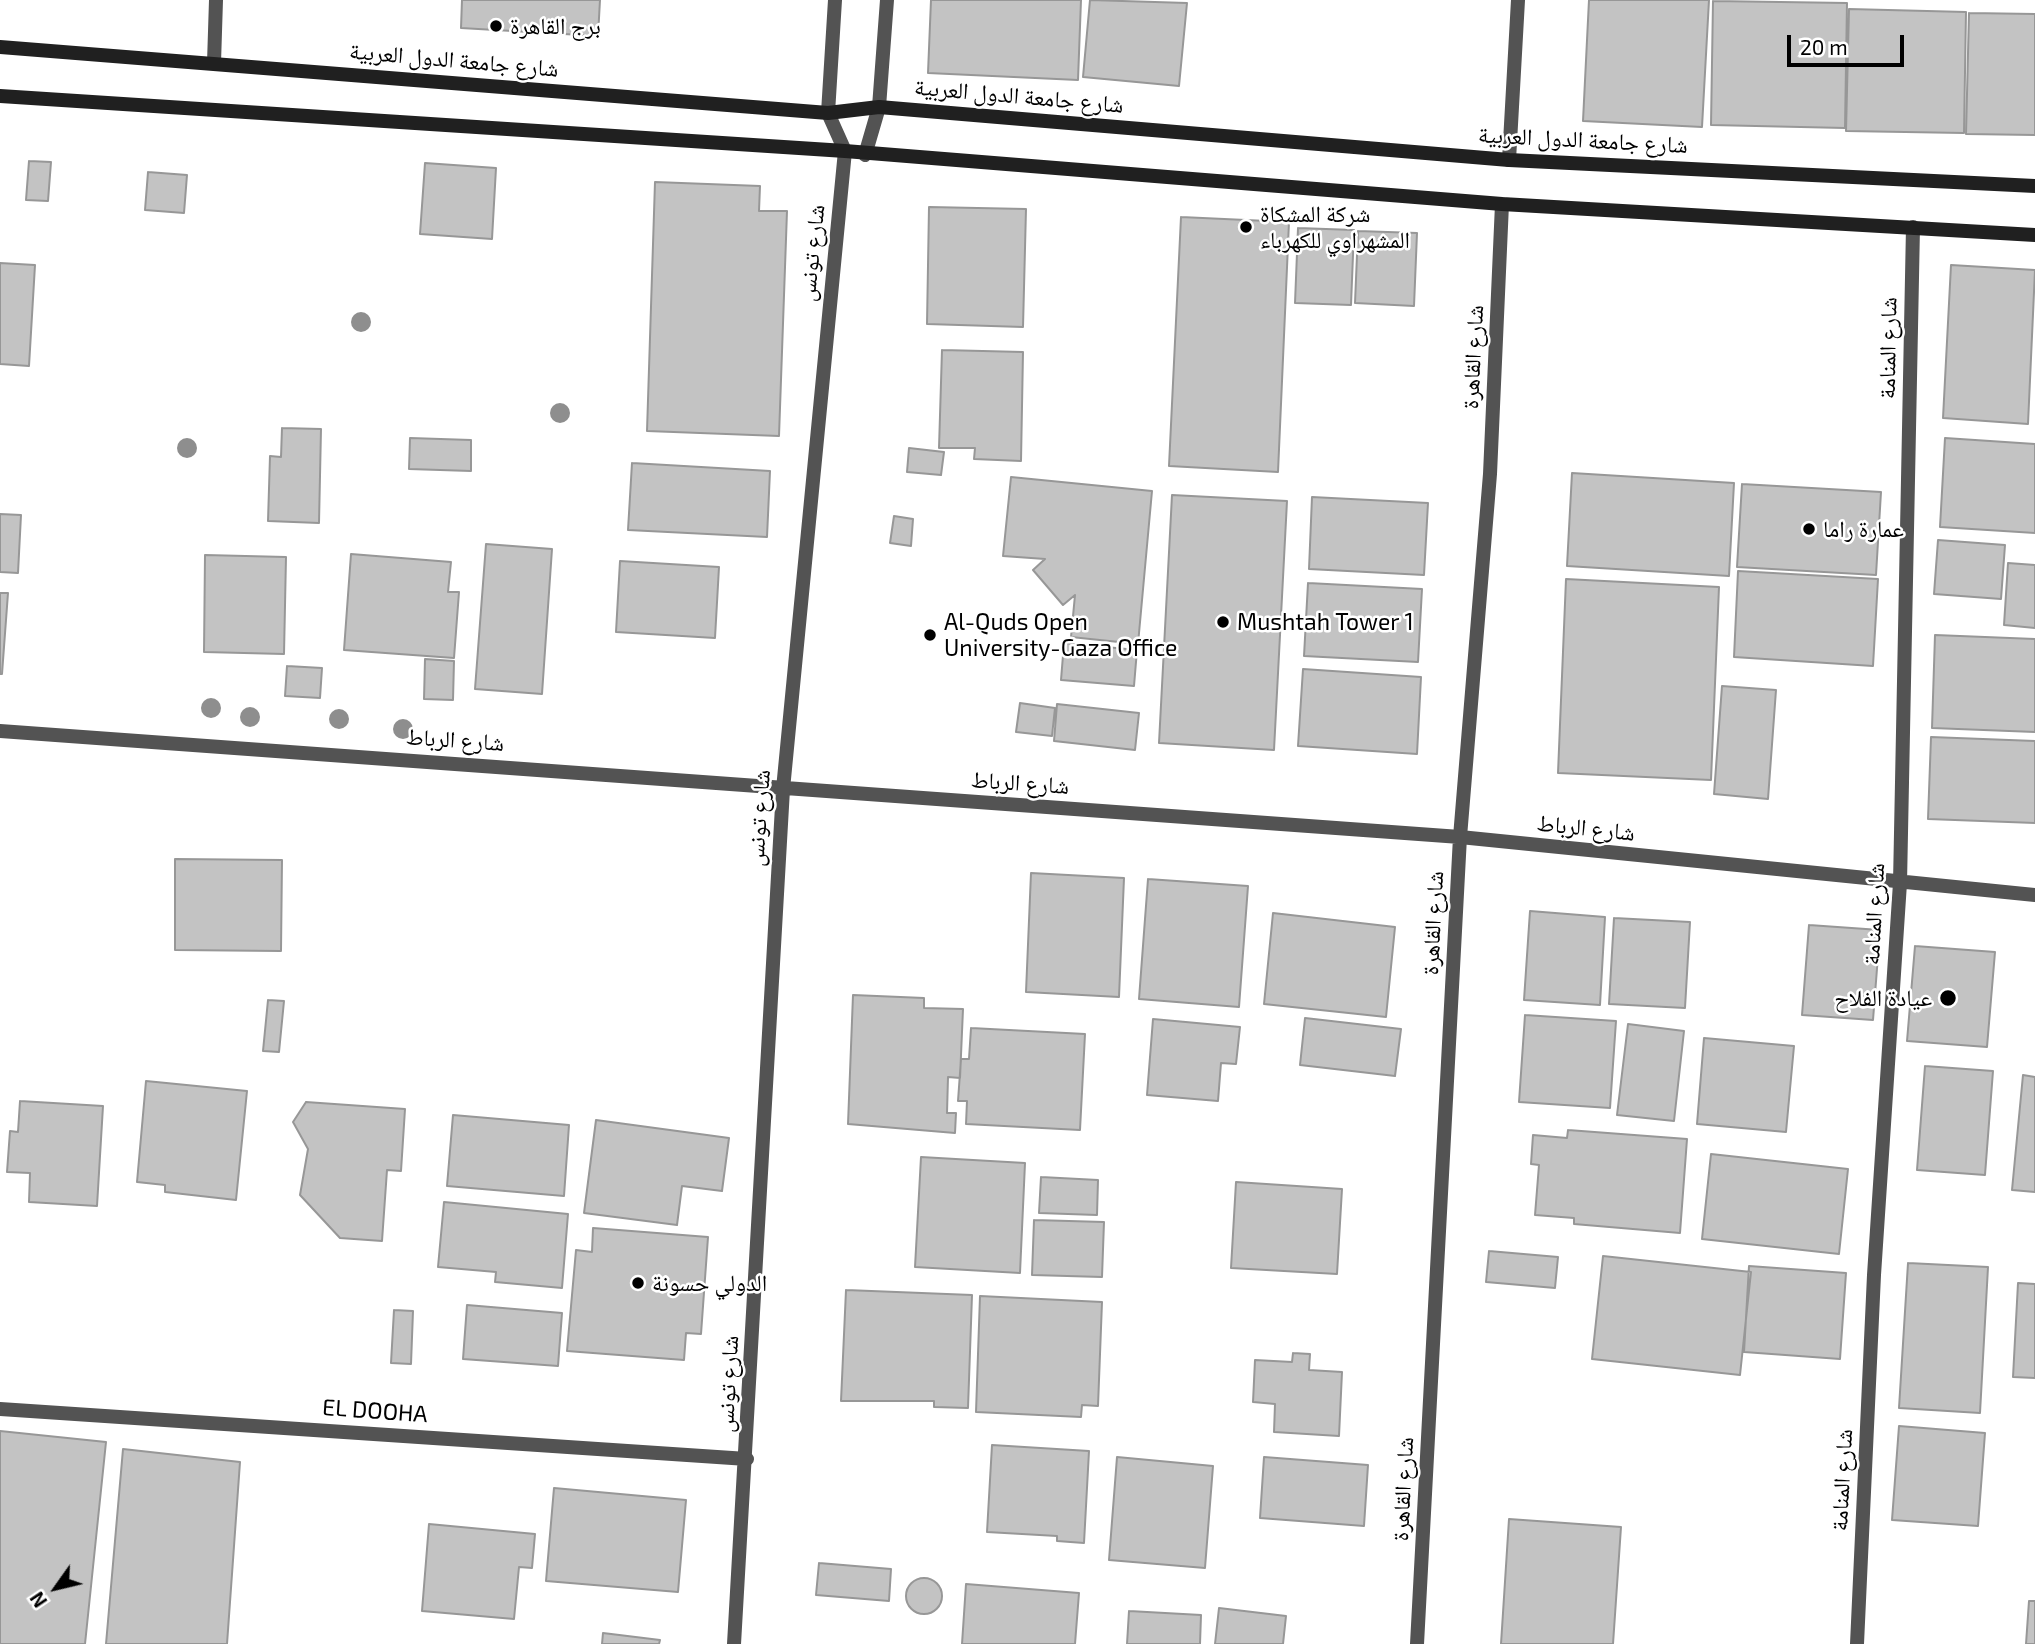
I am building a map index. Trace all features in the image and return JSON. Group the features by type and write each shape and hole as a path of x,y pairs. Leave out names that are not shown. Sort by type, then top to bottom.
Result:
{"main road":[{"name":"شارع جامعة الدول العربية","path":"0,47 828,113 879,107 1509,160 2035,186"},
{"path":"0,96 845,150 865,155 1502,204 2035,235"}],"street":[{"path":"214,63 216,0"},
{"path":"835,0 828,113 845,150"},
{"path":"865,155 879,107 887,0"},
{"path":"1509,160 1518,0"},
{"name":"شارع تونس","path":"734,1644 747,1459 783,789 845,150"},
{"name":"شارع القاهرة","path":"1417,1644 1460,837 1490,474 1502,204"},
{"name":"شارع المنامة","path":"1857,1644 1874,1275 1900,883 1913,227"},
{"name":"شارع الرباط","path":"0,731 1460,837 2035,895"},
{"name":"EL DOOHA","path":"0,1409 747,1459"}],"building":[{"path":"462,0 600,0 598,36 461,28"},
{"path":"931,0 1081,0 1078,80 928,73"},
{"path":"1090,0 1187,3 1179,86 1083,77"},
{"path":"1589,0 1709,0 1702,127 1583,121"},
{"path":"1713,1 1847,3 1845,128 1711,125"},
{"path":"1849,9 1966,12 1964,133 1846,131"},
{"path":"1969,13 2035,14 2035,135 1966,134"},
{"path":"29,161 51,162 48,201 26,200"},
{"path":"425,163 496,168 492,239 420,234"},
{"path":"148,172 187,175 184,213 145,210"},
{"path":"655,182 760,186 759,211 787,211 779,436 647,431"},
{"path":"929,207 1026,209 1023,327 927,324"},
{"path":"1181,217 1289,222 1278,472 1169,466"},
{"path":"1298,228 1354,230 1351,305 1295,303"},
{"path":"1358,231 1417,233 1414,306 1355,303"},
{"path":"0,263 35,265 29,366 0,364"},
{"path":"1951,265 2035,270 2028,424 1943,418"},
{"path":"942,350 1023,352 1021,461 974,459 975,448 939,448"},
{"path":"282,428 321,429 319,523 268,521 270,456 281,457"},
{"path":"410,438 471,440 471,471 409,469"},
{"path":"1945,438 2035,444 2035,533 1940,527"},
{"path":"909,448 944,452 941,475 907,472"},
{"path":"632,463 770,471 767,537 628,530"},
{"path":"1572,473 1734,483 1729,576 1567,566"},
{"path":"1011,477 1152,491 1138,644 1071,637 1075,595 1063,605 1033,570 1045,559 1003,556"},
{"name":"عمارة راما","path":"1742,484 1881,492 1876,575 1737,567"},
{"name":"Mushtah Tower 1","path":"1172,495 1287,501 1274,750 1159,743"},
{"path":"1312,497 1428,503 1424,575 1309,569"},
{"path":"0,514 21,515 18,573 0,572"},
{"path":"894,516 913,519 911,546 890,543"},
{"path":"1938,540 2005,545 2001,599 1934,594"},
{"path":"486,544 552,549 542,694 475,689"},
{"path":"351,554 451,562 448,592 459,592 454,658 344,650"},
{"path":"205,555 286,557 284,654 204,652"},
{"path":"620,561 719,567 715,638 616,632"},
{"path":"2008,563 2035,565 2035,628 2004,625"},
{"path":"1738,571 1878,579 1873,666 1734,657"},
{"path":"1566,579 1719,587 1711,780 1558,773"},
{"path":"1308,583 1422,589 1418,662 1304,656"},
{"path":"0,593 8,593 2,674 0,674"},
{"path":"1935,635 2035,639 2035,732 1932,728"},
{"path":"1064,643 1137,650 1134,686 1061,680"},
{"path":"425,659 454,661 453,700 424,699"},
{"path":"287,666 322,668 320,698 285,696"},
{"path":"1303,669 1421,677 1417,754 1298,746"},
{"path":"1722,686 1776,690 1768,799 1714,794"},
{"path":"1020,703 1055,708 1052,736 1016,732"},
{"path":"1057,704 1139,713 1135,750 1054,741"},
{"path":"1931,737 2035,741 2035,823 1928,819"},
{"path":"175,859 282,860 281,951 175,950"},
{"path":"1031,873 1124,878 1119,997 1026,992"},
{"path":"1148,879 1248,886 1239,1007 1139,999"},
{"path":"1530,911 1605,917 1600,1005 1524,1000"},
{"path":"1273,913 1395,927 1386,1017 1264,1004"},
{"path":"1614,918 1690,922 1685,1008 1609,1004"},
{"path":"1809,925 1880,930 1873,1020 1802,1015"},
{"path":"1915,946 1995,952 1987,1047 1907,1041"},
{"path":"853,995 924,998 924,1008 963,1009 960,1078 948,1077 947,1113 956,1113 955,1133 848,1124"},
{"path":"268,1000 284,1001 279,1052 263,1051"},
{"path":"1525,1015 1616,1021 1610,1108 1519,1102"},
{"path":"1305,1018 1401,1029 1395,1076 1300,1065"},
{"path":"1153,1019 1240,1027 1236,1064 1221,1063 1218,1101 1147,1095"},
{"path":"1628,1024 1684,1031 1674,1121 1617,1115"},
{"path":"971,1028 1085,1034 1080,1130 966,1124 967,1101 958,1101 961,1059 969,1059"},
{"path":"1704,1038 1794,1046 1786,1132 1697,1124"},
{"path":"1925,1066 1993,1071 1985,1175 1917,1170"},
{"path":"2023,1075 2035,1077 2035,1192 2012,1190"},
{"path":"146,1081 247,1091 236,1200 165,1192 165,1185 137,1182"},
{"path":"20,1101 103,1106 97,1206 29,1202 30,1173 7,1172 10,1131 18,1132"},
{"path":"306,1102 405,1109 401,1171 387,1170 382,1241 340,1238 300,1195 308,1149 293,1122"},
{"path":"453,1115 569,1125 564,1196 447,1186"},
{"path":"596,1120 729,1138 722,1191 682,1186 677,1225 584,1213"},
{"path":"1568,1130 1687,1139 1680,1233 1574,1224 1574,1218 1535,1215 1539,1165 1531,1164 1533,1135 1567,1138"},
{"path":"1711,1154 1848,1169 1839,1254 1702,1239"},
{"path":"921,1157 1025,1163 1020,1273 915,1267"},
{"path":"1041,1177 1098,1180 1097,1215 1039,1213"},
{"path":"1236,1182 1342,1189 1337,1274 1231,1268"},
{"path":"444,1202 568,1214 562,1288 495,1282 496,1272 438,1267"},
{"path":"1034,1220 1104,1222 1102,1277 1032,1275"},
{"path":"593,1228 708,1237 701,1334 686,1333 684,1360 567,1351 576,1250 592,1252"},
{"path":"1489,1251 1558,1257 1555,1288 1486,1282"},
{"path":"1603,1256 1751,1272 1740,1375 1592,1359"},
{"path":"1908,1263 1988,1267 1980,1413 1899,1408"},
{"path":"1749,1266 1846,1273 1840,1359 1744,1352"},
{"path":"2018,1283 2035,1284 2035,1378 2013,1377"},
{"path":"846,1290 972,1295 968,1408 934,1407 934,1401 841,1401"},
{"path":"980,1296 1102,1302 1098,1406 1082,1405 1081,1417 976,1412"},
{"path":"467,1305 562,1313 558,1366 463,1359"},
{"path":"394,1310 413,1311 411,1364 391,1363"},
{"path":"1293,1353 1310,1354 1309,1370 1342,1372 1339,1436 1274,1432 1275,1404 1253,1402 1255,1360 1292,1362"},
{"path":"1899,1426 1985,1433 1978,1526 1892,1520"},
{"path":"0,1431 106,1442 85,1644 0,1644"},
{"path":"992,1445 1089,1451 1084,1543 1057,1541 1057,1536 987,1532"},
{"path":"123,1449 240,1462 227,1644 106,1644"},
{"path":"1117,1457 1213,1466 1205,1568 1109,1560"},
{"path":"1264,1457 1368,1465 1364,1526 1260,1518"},
{"path":"554,1488 686,1500 678,1592 546,1581"},
{"path":"1509,1519 1621,1527 1613,1644 1501,1644"},
{"path":"429,1524 535,1534 532,1568 519,1567 514,1619 422,1611"},
{"path":"819,1563 891,1569 889,1601 816,1595"},
{"path":"924,1578 936,1584 942,1596 936,1608 924,1614 912,1608 906,1596 912,1584"},
{"path":"966,1584 1079,1593 1075,1644 962,1644"},
{"path":"2029,1601 2035,1601 2035,1644 2026,1644"},
{"path":"1219,1608 1286,1616 1283,1644 1215,1644"},
{"path":"1129,1611 1201,1615 1200,1644 1127,1644"},
{"path":"603,1633 660,1640 659,1644 602,1644"}],"place":[{"name":"برج القاهرة","path":"496,26"},
{"name":"شركة المشكاة المشهراوي للكهرباء","path":"1246,227"},
{"name":"عمارة راما","path":"1809,529"},
{"name":"Mushtah Tower 1","path":"1223,622"},
{"name":"Al-Quds Open University-Gaza Office","path":"930,635"},
{"name":"عيادة الفلاح","path":"1948,998"},
{"name":"الدولي حسونة","path":"638,1283"}]}
